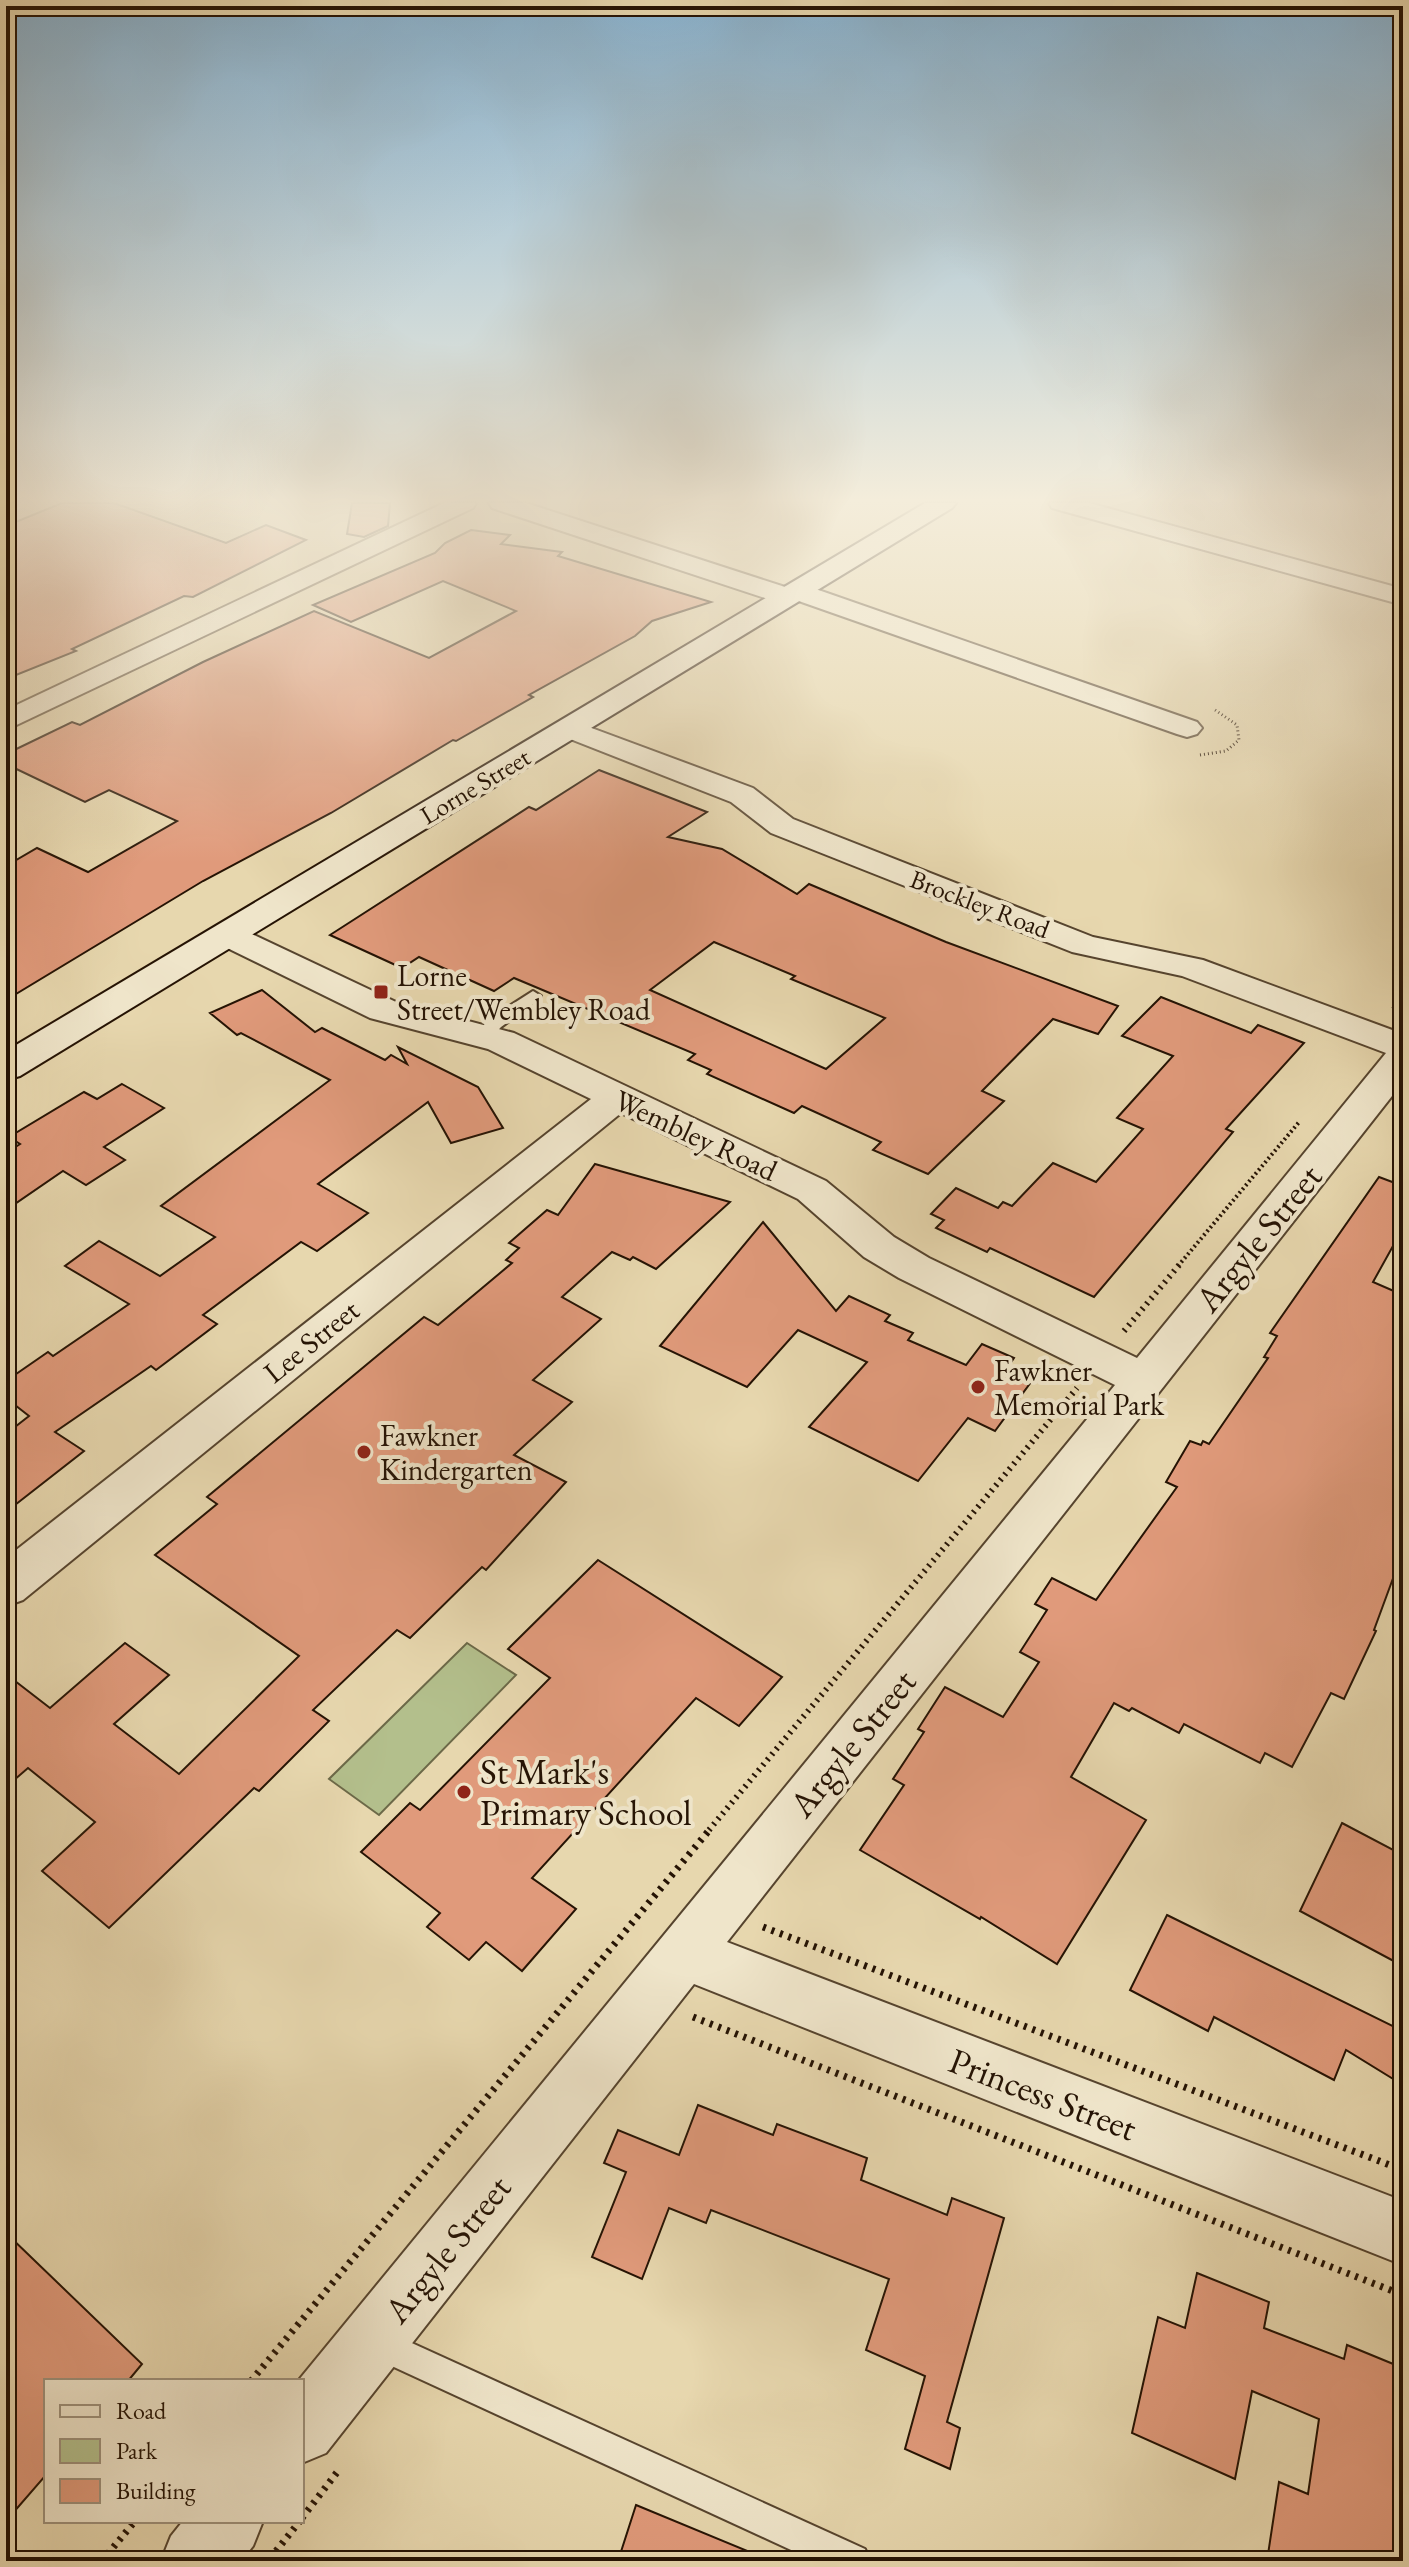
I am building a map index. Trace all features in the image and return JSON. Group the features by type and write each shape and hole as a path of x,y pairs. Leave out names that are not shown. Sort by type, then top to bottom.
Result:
{"street":[{"path":"6,721 212,623"},
{"name":"Lorne Street","path":"6,1068 742,623"},
{"path":"878,623 1187,728"},
{"name":"Brockley Road","path":"570,729 742,795 782,826 1070,940 1204,971 1387,1046 1403,1047"},
{"name":"Wembley Road","path":"227,935 383,1010 408,1019 484,1035 812,1190 879,1247 914,1268 1122,1370"},
{"name":"Argyle Street","path":"304,2427 684,1953 1122,1370 1387,1046"},
{"name":"Lee Street","path":"6,1586 617,1097"},
{"name":"Princess Street","path":"684,1953 1403,2233"},
{"path":"196,2561 226,2523"}],"lane":[{"path":"484,1035 495,1023 533,996"},
{"path":"374,2341 853,2561"}],"path":[{"path":"1387,1046 1403,997"},
{"path":"253,2379 1122,1370 1307,1112"},
{"path":"762,1927 1403,2170"},
{"path":"692,2017 1403,2295"},
{"path":"102,2561 133,2523"},
{"path":"268,2561 298,2523"}],"green space":[{"path":"467,1643 516,1675 379,1815 329,1779"}],"building":[{"path":"6,623 127,623 72,649 76,651 6,679"},
{"path":"288,623 343,623 429,658 494,623 650,623 635,636 529,695 533,697 453,740 331,813 203,881 6,1000 6,866 37,848 88,872 177,821 109,790 85,802 6,764 6,754 72,722 80,725"},
{"path":"599,770 707,812 668,837 722,849 797,894 809,884 946,942 1118,1006 1098,1034 1053,1019 982,1091 1004,1101 928,1174 873,1150 881,1142 802,1106 794,1113 707,1074 711,1070 688,1060 695,1054 514,978 494,991 419,957 402,968 330,935 529,807 536,810","holes":["714,942 795,976 791,979 885,1018 826,1069 650,990"]},
{"path":"262,990 315,1032 322,1028 385,1060 391,1055 407,1064 398,1047 478,1087 503,1128 451,1143 428,1102 318,1184 368,1213 317,1251 301,1242 203,1315 217,1324 156,1370 151,1366 55,1432 84,1451 6,1512 6,1434 29,1416 6,1398 6,1381 48,1352 53,1356 129,1304 65,1266 99,1241 160,1276 215,1237 161,1206 330,1080 241,1033 237,1035 210,1013"},
{"path":"1161,997 1251,1033 1258,1025 1304,1043 1226,1129 1233,1132 1094,1297 990,1248 987,1252 936,1228 944,1220 931,1214 956,1188 998,1208 1003,1202 1012,1206 1053,1163 1096,1182 1143,1129 1117,1118 1173,1056 1122,1036"},
{"path":"122,1084 164,1108 104,1147 125,1160 86,1185 63,1171 6,1210 6,1153 20,1144 9,1137 84,1092 97,1099"},
{"path":"595,1164 730,1202 656,1269 633,1257 630,1260 612,1252 562,1297 601,1319 533,1380 572,1402 514,1455 566,1482 486,1570 482,1567 410,1638 397,1630 313,1710 329,1721 259,1791 254,1788 109,1928 42,1871 95,1822 28,1768 6,1787 6,1674 50,1708 125,1643 169,1675 114,1724 179,1774 299,1656 155,1555 217,1504 207,1497 424,1317 438,1325 512,1263 506,1260 519,1248 509,1243 547,1210 558,1215"},
{"path":"1379,1177 1403,1186 1403,1228 1373,1282 1403,1295 1403,1576 1395,1573 1376,1631 1344,1699 1331,1693 1292,1767 1265,1753 1260,1763 1184,1724 1179,1733 1132,1708 1129,1711 1114,1703 1071,1777 1146,1820 1057,1964 981,1917 860,1850 904,1785 893,1779 924,1732 918,1729 945,1687 1003,1717 1039,1662 1020,1652 1047,1610 1035,1604 1052,1578 1096,1600 1177,1487 1166,1482 1190,1441 1209,1444 1268,1358 1264,1357 1277,1336 1270,1333"},
{"path":"763,1222 836,1311 849,1296 890,1315 885,1321 913,1333 908,1340 966,1365 982,1344 1014,1358 1008,1367 1034,1378 995,1431 968,1418 918,1481 809,1427 867,1362 798,1330 747,1387 660,1346"},
{"path":"598,1560 782,1677 739,1726 696,1698 532,1878 576,1909 522,1971 486,1942 469,1960 427,1927 440,1913 361,1852 410,1803 420,1810 550,1678 508,1649"},
{"path":"1342,1823 1403,1855 1403,1966 1300,1911"},
{"path":"1167,1915 1403,2031 1403,2085 1346,2050 1334,2080 1214,2017 1208,2031 1130,1990"},
{"path":"698,2105 773,2135 777,2124 867,2158 861,2180 947,2215 952,2198 1004,2218 947,2422 960,2428 950,2469 905,2449 925,2376 866,2350 889,2279 711,2210 706,2223 669,2208 642,2279 592,2257 626,2172 604,2163 618,2130 679,2155"},
{"path":"6,2233 142,2364 130,2379 44,2379 44,2477 6,2521"},
{"path":"1197,2273 1269,2302 1264,2328 1344,2359 1347,2345 1403,2368 1403,2523 1399,2561 1267,2561 1279,2482 1308,2494 1319,2419 1252,2391 1235,2479 1132,2433 1158,2317 1185,2328"},
{"path":"636,2505 769,2560 618,2561"}],"place":[{"name":"Lorne Street/Wembley Road","path":"381,992"},
{"name":"Fawkner Memorial Park","path":"978,1387"},
{"name":"Fawkner Kindergarten","path":"364,1452"},
{"name":"St Mark's Primary School","path":"464,1792"}]}
